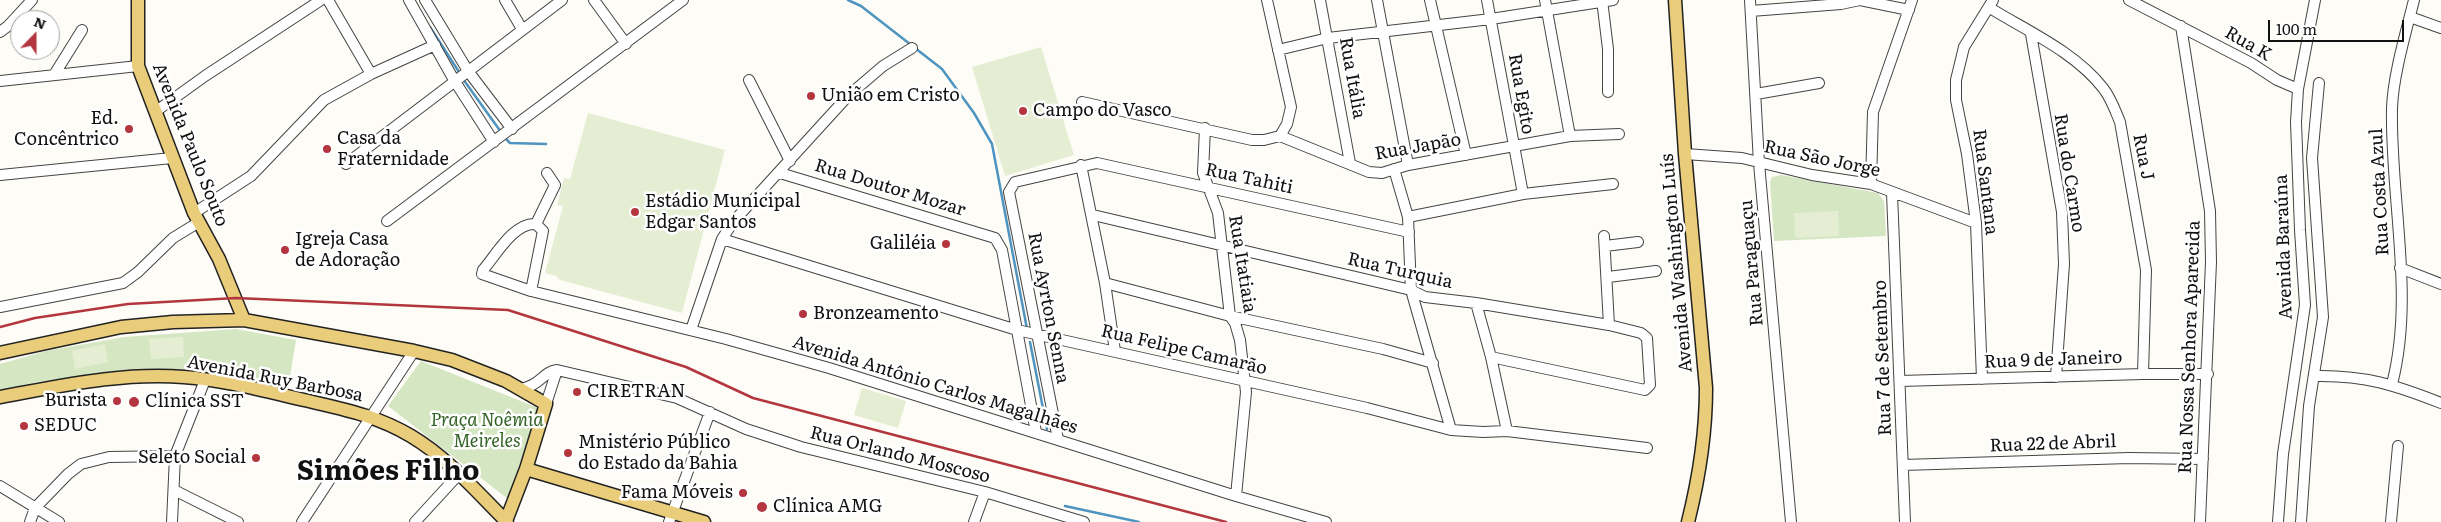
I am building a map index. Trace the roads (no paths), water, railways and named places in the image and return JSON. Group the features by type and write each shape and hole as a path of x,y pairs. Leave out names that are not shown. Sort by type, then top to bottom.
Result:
{"main road":[{"name":"Avenida Paulo Souto","path":"138,0 138,66 196,217 219,260 244,320"},
{"name":"Avenida Washington Luís","path":"1675,0 1685,154 1700,316 1706,424 1695,494 1688,522"},
{"path":"0,353 121,327 173,322 244,320 414,351 480,370 519,388 546,404 526,469 506,522"},
{"name":"Avenida Ruy Barbosa","path":"0,397 84,381 133,376 186,377 372,416 420,442 459,474 506,522"},
{"path":"526,469 671,517 704,522"}],"street":[{"path":"0,32 32,0"},
{"path":"155,112 205,76 321,0"},
{"path":"328,0 371,74"},
{"path":"409,0 454,80 494,142"},
{"path":"426,0 468,71 512,129"},
{"path":"505,0 522,29"},
{"path":"346,164 454,80 562,0"},
{"path":"594,0 626,44"},
{"path":"387,221 683,0"},
{"path":"1082,102 1252,140 1264,140 1280,136 1287,124 1291,107 1267,0"},
{"name":"Rua Itália","path":"1320,0 1350,163"},
{"path":"1377,0 1408,165"},
{"path":"1430,0 1466,155"},
{"name":"Rua Egito","path":"1487,0 1523,194"},
{"path":"1278,50 1328,38 1491,20 1546,5 1613,0"},
{"name":"Rua Paraguaçu","path":"1750,0 1759,163 1791,522"},
{"path":"1751,11 1841,4 1860,0 1909,10"},
{"path":"1872,184 1873,112 1912,0"},
{"name":"Rua K","path":"2129,0 2251,63 2277,80 2298,89"},
{"name":"Avenida Baraúna","path":"2278,522 2283,454 2305,305 2297,151 2298,89 2315,0"},
{"name":"Rua Costa Azul","path":"2392,384 2400,346 2400,268 2392,106 2414,0"},
{"path":"1602,1 1608,49 1608,92"},
{"name":"Rua J","path":"1991,4 2031,34 2064,53 2095,79 2113,104 2120,122 2146,270 2143,374"},
{"name":"Rua Santana","path":"1982,379 1976,223 1967,154 1956,100 1956,80 1964,48 1991,4"},
{"path":"1546,5 1570,136"},
{"path":"2410,17 2441,28"},
{"name":"Rua Nossa Senhora Aparecida","path":"2181,26 2210,211 2211,262 2208,374 2200,522"},
{"path":"54,75 82,30"},
{"name":"Rua do Carmo","path":"2031,34 2063,228 2064,264 2056,377"},
{"path":"0,307 123,283 138,272 196,217 251,176 324,100 371,74 435,45"},
{"path":"691,330 722,240 733,222 780,173 848,96 882,66 912,48"},
{"path":"0,81 138,66"},
{"path":"748,80 790,161"},
{"path":"1756,94 1819,83"},
{"path":"2302,522 2308,414 2315,376 2323,309 2312,158 2319,83"},
{"name":"Rua Itatiaia","path":"1205,128 1203,174 1218,214 1224,247 1230,316 1239,334 1244,381 1245,411 1236,496"},
{"name":"Rua Japão","path":"1280,136 1369,172 1382,173 1408,165 1570,136 1619,134"},
{"name":"Rua São Jorge","path":"1685,154 1731,156 1872,184 1976,223"},
{"path":"0,175 172,158"},
{"name":"Rua Tahiti","path":"1012,184 1081,165 1097,163 1409,232"},
{"path":"1081,165 1105,283 1115,351"},
{"path":"1394,168 1408,217 1411,290 1451,430"},
{"path":"531,291 543,231 536,224 555,185 548,173"},
{"name":"Rua Doutor Mozar","path":"780,173 991,235"},
{"name":"Rua Ayrton Senna","path":"1012,184 1009,192 1058,439"},
{"path":"1408,217 1523,194 1613,184"},
{"name":"Rua 7 de Setembro","path":"1892,193 1905,522"},
{"name":"Rua Turquia","path":"1092,215 1411,290 1425,296 1609,325 1646,336 1651,383 1650,387 1645,390 1491,357"},
{"name":"Avenida Antônio Carlos Magalhães","path":"536,224 529,224 517,231 483,270 482,274 531,291 691,330 830,368 1236,496 1326,522"},
{"name":"Rua Ayrton Senna","path":"991,235 999,242 1002,250 1036,432"},
{"name":"Rua Felipe Camarão","path":"722,240 1016,330 1367,408 1451,430 1507,431 1647,448"},
{"path":"1609,325 1605,241 1638,242"},
{"path":"2400,268 2441,284"},
{"path":"1608,277 1656,271"},
{"path":"1105,283 1230,316 1383,349 1433,363"},
{"path":"1476,303 1491,357 1507,431"},
{"path":"302,522 414,351"},
{"path":"519,388 535,385 550,371 556,370 546,404"},
{"name":"Rua Orlando Moscoso","path":"556,370 677,398 746,428 801,447 985,492 1084,522"},
{"name":"Rua 9 de Janeiro","path":"1900,381 2208,374"},
{"path":"2315,376 2358,377 2392,384 2441,403"},
{"path":"172,522 175,456 205,380"},
{"path":"671,517 710,412"},
{"path":"2392,522 2398,446"},
{"path":"30,522 35,508 68,474 81,464 109,457 175,456"},
{"name":"Rua 22 de Abril","path":"1903,465 2129,458 2203,459"},
{"path":"415,522 459,474"},
{"path":"0,486 59,522"},
{"path":"174,490 238,522"},
{"path":"974,522 985,492"}],"waterway":[{"path":"848,0 861,6 942,69 974,113 992,144 1027,329"},
{"path":"430,27 459,72"},
{"path":"463,79 501,132"},
{"path":"506,139 510,143 546,144"},
{"path":"1030,342 1047,429"},
{"path":"1065,506 1139,522"}],"railway":[{"path":"0,327 35,318 128,304 236,298 508,310 686,367 753,398 1226,522"}],"place":[{"name":"União em Cristo","path":"811,96"},
{"name":"Campo do Vasco","path":"1023,111"},
{"name":"Ed. Concêntrico","path":"129,129"},
{"name":"Casa da Fraternidade","path":"327,149"},
{"name":"Estádio Municipal Edgar Santos","path":"635,212"},
{"name":"Galiléia","path":"946,244"},
{"name":"Igreja Casa de Adoração","path":"285,250"},
{"name":"Bronzeamento","path":"803,314"},
{"name":"CIRETRAN","path":"577,392"},
{"name":"Burista","path":"117,401"},
{"name":"Clínica SST","path":"134,402"},
{"name":"SEDUC","path":"24,426"},
{"name":"Mnistério Público do Estado da Bahia","path":"568,453"},
{"name":"Seleto Social","path":"256,458"},
{"name":"Fama Móveis","path":"743,493"},
{"name":"Clínica AMG","path":"762,507"}],"district":[{"name":"Simões Filho","path":"388,472"}],"park label":[{"name":"Praça Noêmia Meireles","path":"487,431"}]}
